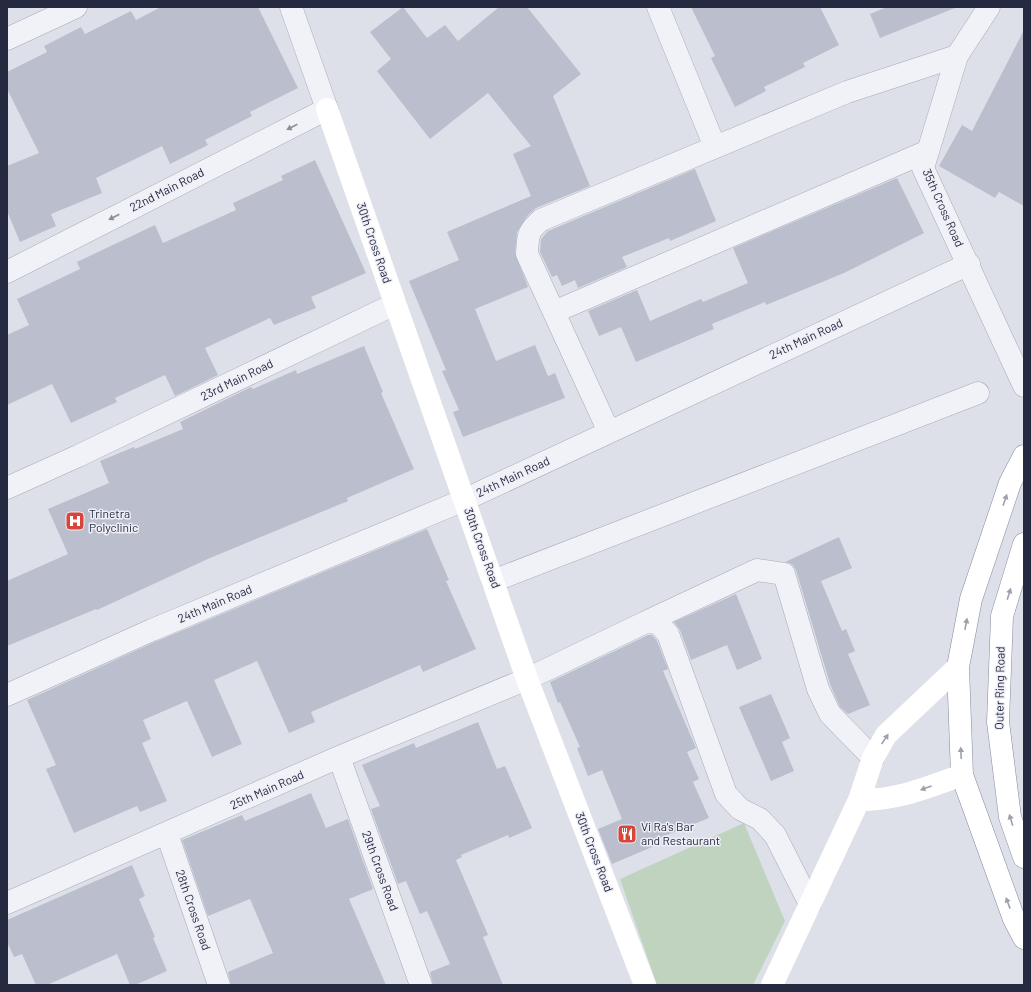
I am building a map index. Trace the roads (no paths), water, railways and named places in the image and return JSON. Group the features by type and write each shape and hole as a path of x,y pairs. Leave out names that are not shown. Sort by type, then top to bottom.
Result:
{"main road":[{"name":"30th Cross Road","path":"327,109 527,678 644,985"},
{"path":"1024,456 1010,483 971,599 958,667 962,775 1014,919 1024,938"},
{"name":"Outer Ring Road","path":"1024,544 1002,616 998,722 1010,817 1024,857"},
{"path":"772,985 859,800 873,758 886,736 958,667"},
{"path":"859,800 882,800 906,795 962,775"}],"street":[{"path":"7,39 76,7"},
{"path":"291,7 327,109"},
{"path":"658,7 715,147"},
{"name":"35th Cross Road","path":"989,7 957,56 923,168 969,264 1024,386"},
{"path":"609,432 527,254 528,235 534,226 541,220 847,92 957,56"},
{"name":"22nd Main Road","path":"7,272 327,109"},
{"path":"554,312 928,152"},
{"name":"24th Main Road","path":"7,695 152,630 464,500 969,264"},
{"name":"23rd Main Road","path":"7,488 78,456 396,304"},
{"path":"493,581 978,393"},
{"name":"25th Main Road","path":"7,903 340,757 527,678 757,570 784,574 821,695 830,714 873,758"},
{"path":"646,622 658,624 668,634 726,794 740,809 760,819 775,834 810,904"},
{"name":"29th Cross Road","path":"340,757 421,985"},
{"name":"28th Cross Road","path":"167,834 219,985"}],"place":[{"name":"Trinetra Polyclinic","path":"75,521"},
{"name":"Vi Ra's Bar and Restaurant","path":"627,834"}]}
